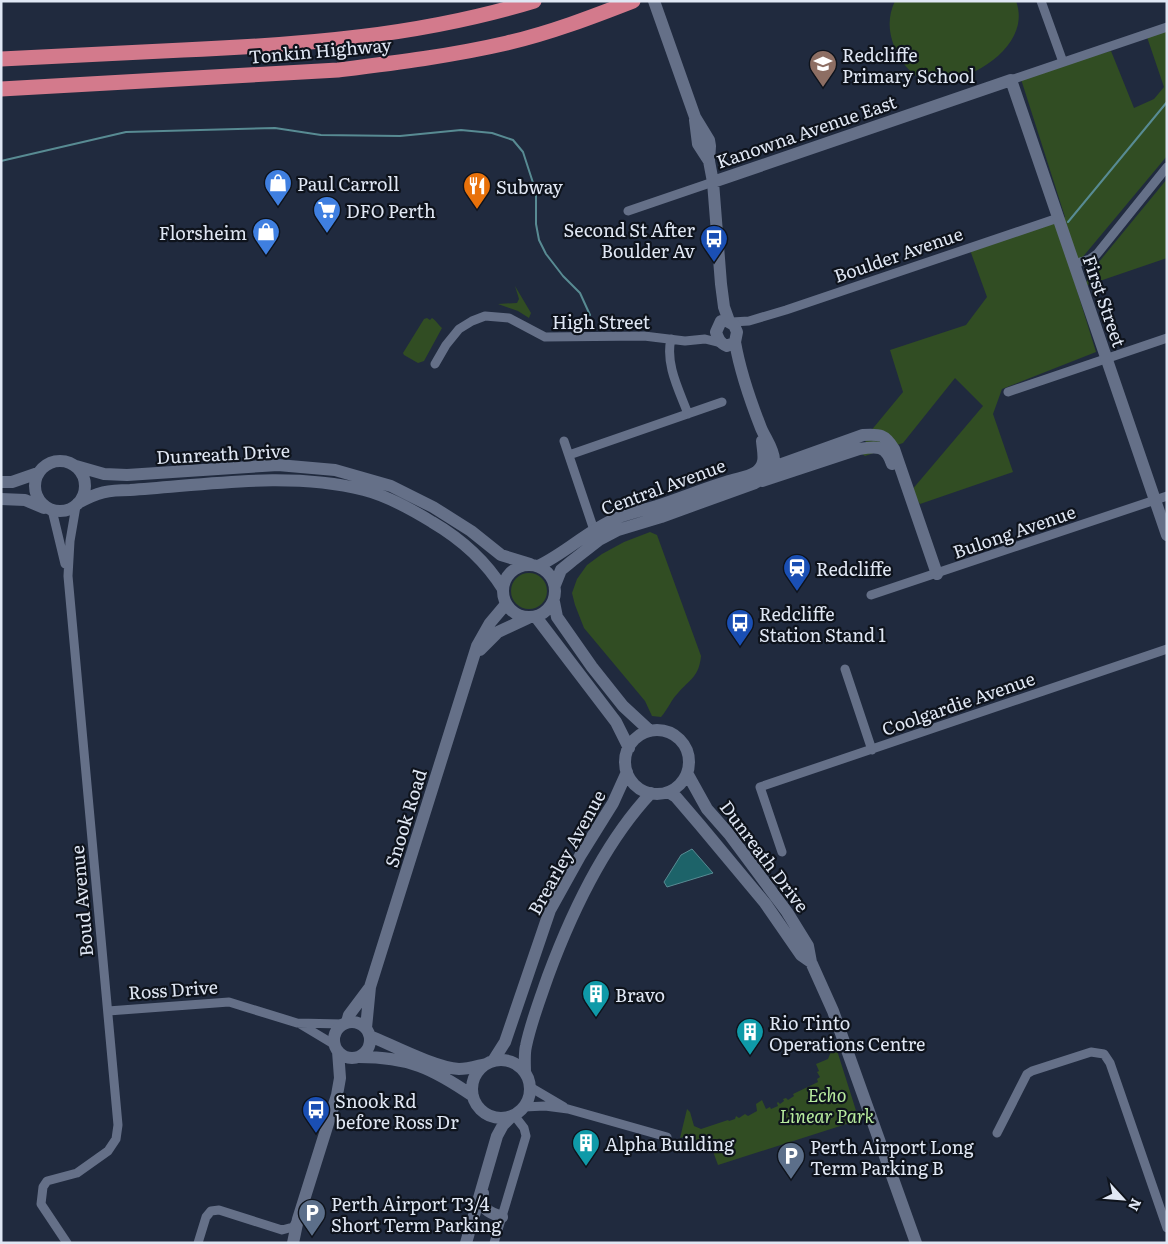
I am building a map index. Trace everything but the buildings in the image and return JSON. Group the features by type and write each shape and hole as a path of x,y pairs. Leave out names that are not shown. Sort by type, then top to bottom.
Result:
{"highway":[{"path":"432,26 504,1"},
{"name":"Tonkin Highway","path":"1,59 276,46 353,38 432,26 508,9 534,1"},
{"name":"Tonkin Highway","path":"1,89 338,70 450,55 508,43 609,11 633,1"},
{"path":"609,11 640,1"},
{"path":"1,97 113,82"}],"main road":[{"path":"654,1 695,117 698,144 709,161 713,182 727,332 762,428 770,461 782,470 790,471"},
{"name":"Kanowna Avenue East","path":"713,182 1011,80"},
{"name":"First Street","path":"1011,80 1106,359 1161,498 1167,535"},
{"path":"770,461 778,455 785,458 806,456 863,435 880,435 885,437 894,449 933,576"},
{"name":"Central Avenue","path":"534,565 564,551 594,530 617,518 729,481 753,479 790,471 859,449 874,447 883,449 888,453 933,576"},
{"path":"1,482 12,482 38,473 51,462 60,460 76,466 81,472 85,488 83,496 77,505 64,511 50,510 25,500 1,499"},
{"name":"Central Avenue","path":"555,585 561,570 599,540 618,530 661,517 767,475 770,461"},
{"name":"Dunreath Drive","path":"76,466 104,474 127,475 278,465 335,470 399,490 445,514 501,555 534,565"},
{"path":"38,473 34,489 37,498 50,510"},
{"name":"Dunreath Drive","path":"77,505 95,494 109,490 290,480 333,484 364,490 393,500 448,531 468,547 492,572 503,589"},
{"path":"534,565 549,573 555,585 556,594 554,602 549,609 532,617 515,614 506,604 503,589 508,574 515,569 534,565"},
{"path":"554,602 556,617 592,668 623,706 650,731"},
{"name":"Snook Road","path":"368,1032 370,987 477,646 490,624 506,604"},
{"path":"532,617 616,722 629,748"},
{"name":"Snook Road","path":"473,660 498,632 532,617"},
{"path":"664,730 678,738 687,750 689,765 683,781 668,792 651,793 641,789 632,782 627,772 626,764 629,748 641,734 650,731 664,730"},
{"name":"Brearley Avenue","path":"489,1062 505,1042 550,910 580,856 613,803 627,772"},
{"name":"Dunreath Drive","path":"687,773 707,808 787,912 808,946 811,962 833,1010 916,1243"},
{"name":"Dunreath Drive","path":"668,792 676,797 700,825 765,903 801,955 811,962"},
{"name":"Brearley Avenue","path":"525,1073 526,1048 533,1019 561,942 583,896 616,839 651,793"},
{"name":"Snook Road","path":"345,1023 370,987"},
{"path":"293,1243 298,1219 340,1078 335,1034 345,1023 358,1022 368,1032 421,1058 450,1068 468,1068 502,1060 511,1061 525,1073 530,1087 530,1094 500,1130 466,1243"},
{"path":"359,1057 370,1046 368,1032"},
{"path":"336,1048 350,1058 395,1059 412,1063 442,1075 473,1096"},
{"path":"489,1062 479,1070 474,1078 472,1087 477,1106 486,1114 498,1118 516,1113"},
{"path":"488,1169 482,1198 483,1205 487,1211 502,1217"}],"street":[{"path":"1041,1 1063,62"},
{"name":"Kanowna Avenue East","path":"1011,80 1167,27"},
{"path":"1074,264 1090,259 1098,254 1167,167"},
{"name":"Kanowna Avenue East","path":"628,211 713,182"},
{"name":"Boulder Avenue","path":"727,332 749,321 1058,218"},
{"name":"High Street","path":"435,364 458,329 485,316 509,318 545,337 644,336 696,341 727,332"},
{"path":"704,339 727,332"},
{"path":"1008,392 1167,338"},
{"path":"671,339 668,349 670,363 688,414"},
{"path":"569,455 722,402"},
{"path":"564,441 594,530"},
{"name":"Bulong Avenue","path":"871,595 933,576 1161,498"},
{"name":"Boud Avenue","path":"67,1243 41,1204 43,1186 48,1181 77,1173 108,1152 116,1139 118,1125 68,576 70,541 77,505"},
{"name":"Boud Avenue","path":"50,510 68,576"},
{"name":"Coolgardie Avenue","path":"782,852 760,787 1167,649"},
{"path":"845,669 872,750"},
{"name":"Ross Drive","path":"108,1011 229,1002 297,1023 336,1048"},
{"name":"Ross Drive","path":"297,1023 345,1023"},
{"path":"997,1133 1027,1074 1032,1070 1091,1052 1104,1054 1110,1063 1167,1228"},
{"path":"530,1087 568,1109"},
{"path":"494,1243 526,1139 526,1133 516,1113 545,1106 568,1109 654,1135 667,1137"},
{"path":"198,1243 206,1217 211,1211 219,1210 282,1230 293,1227 298,1219"}],"green space":[{"path":"895,1 1016,1 1019,17 1016,32 997,57 968,75 953,80 931,82 911,72 897,53 891,34 890,23"},
{"path":"1167,31 1167,156 1071,271 1096,352 1002,389 993,414 1013,472 920,504 911,491 983,406 955,378 903,443 865,456 858,451 866,444 865,438 903,392 890,350 966,325 987,297 970,250 1065,217 1020,76 1111,51 1134,108 1154,99 1164,87 1147,37"},
{"path":"1167,179 1167,258 1085,286 1089,274"},
{"path":"515,286 531,313 529,318 518,311 498,304 517,303 519,299"},
{"path":"424,319 435,320 442,328 424,361 418,363 403,353"},
{"path":"650,532 657,535 701,656 696,673 661,717 652,716 645,701 584,628 572,593 577,579 587,565 624,542"},
{"path":"529,573 541,579 547,591 541,603 529,609 517,603 511,591 517,579"},
{"name":"Echo Linear Park","path":"834,1041 859,1120 718,1165 711,1146 700,1150 700,1145 694,1143 693,1138 687,1136 680,1138 687,1109 690,1112 694,1126 701,1129 735,1119 736,1116 739,1118 745,1114 748,1116 757,1111 756,1104 762,1100 766,1109 770,1107 771,1109 778,1106 778,1102 780,1104 784,1101 783,1099 786,1098 788,1100 794,1096 793,1094 818,1082 817,1079 820,1077 816,1064 828,1059 832,1049 830,1042"}],"shaded area":[{"path":"692,849 713,873 667,887 664,882 681,855"}],"waterway":[{"path":"1068,222 1167,102"},
{"path":"1,161 126,132 275,128 321,135 400,136 461,130 492,133 513,140 523,152 536,192 536,224 539,240 546,254 563,276 580,293 590,315"}],"place":[{"name":"Redcliffe Primary School","path":"823,88"},
{"name":"Paul Carroll","path":"278,207"},
{"name":"Subway","path":"477,210"},
{"name":"DFO Perth","path":"327,234"},
{"name":"Florsheim","path":"266,256"},
{"name":"Second St After Boulder Av","path":"714,263"},
{"name":"Redcliffe","path":"797,592"},
{"name":"Redcliffe Station Stand 1","path":"740,647"},
{"name":"Bravo","path":"596,1018"},
{"name":"Rio Tinto Operations Centre","path":"750,1056"},
{"name":"Snook Rd before Ross Dr","path":"316,1134"},
{"name":"Alpha Building","path":"586,1167"},
{"name":"Perth Airport Long Term Parking B","path":"791,1180"},
{"name":"Perth Airport T3/4 Short Term Parking","path":"312,1237"}]}
